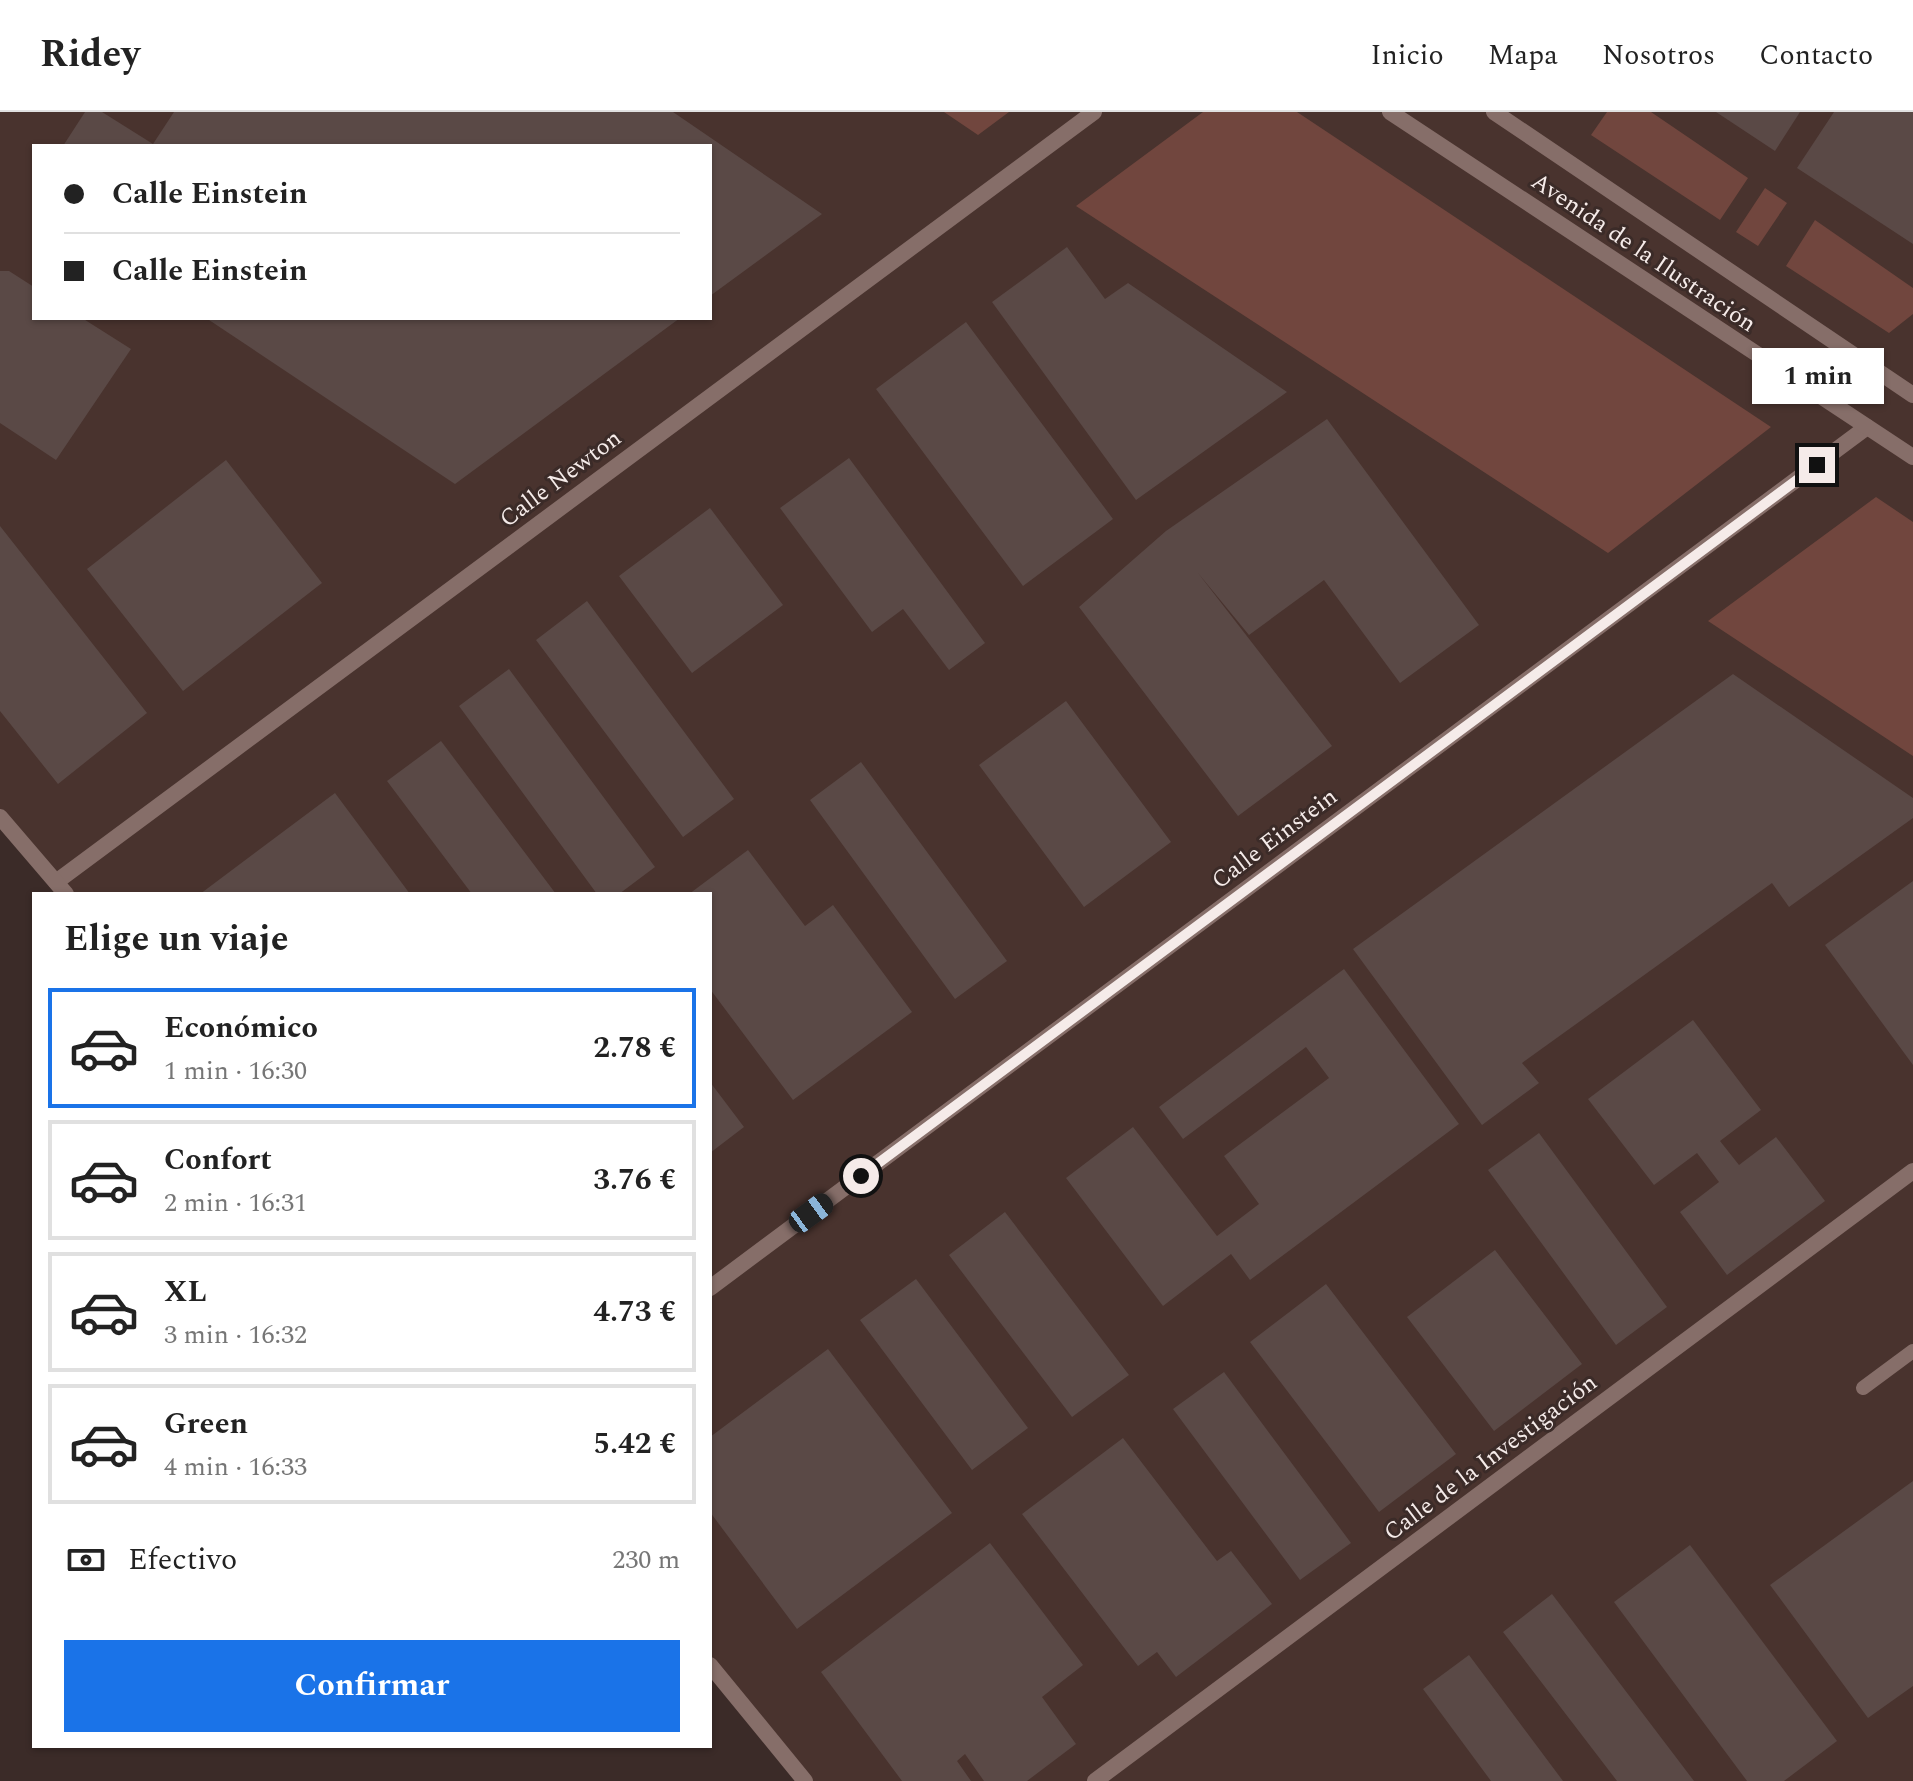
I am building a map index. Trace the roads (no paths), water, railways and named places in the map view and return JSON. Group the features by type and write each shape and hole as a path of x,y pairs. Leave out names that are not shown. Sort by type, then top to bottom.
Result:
{"street":[{"name":"Calle Newton","path":"61,888 1094,112"},
{"name":"Avenida de la Ilustración","path":"1390,112 1913,457"},
{"name":"Avenida de la Ilustración","path":"1494,112 1912,392"},
{"name":"Calle Einstein","path":"712,1287 1867,427"},
{"path":"0,817 61,888"},
{"name":"Calle de la Investigación","path":"1095,1781 1913,1171"},
{"path":"712,1667 805,1781"}],"lane":[{"path":"1863,1388 1913,1351"}]}
